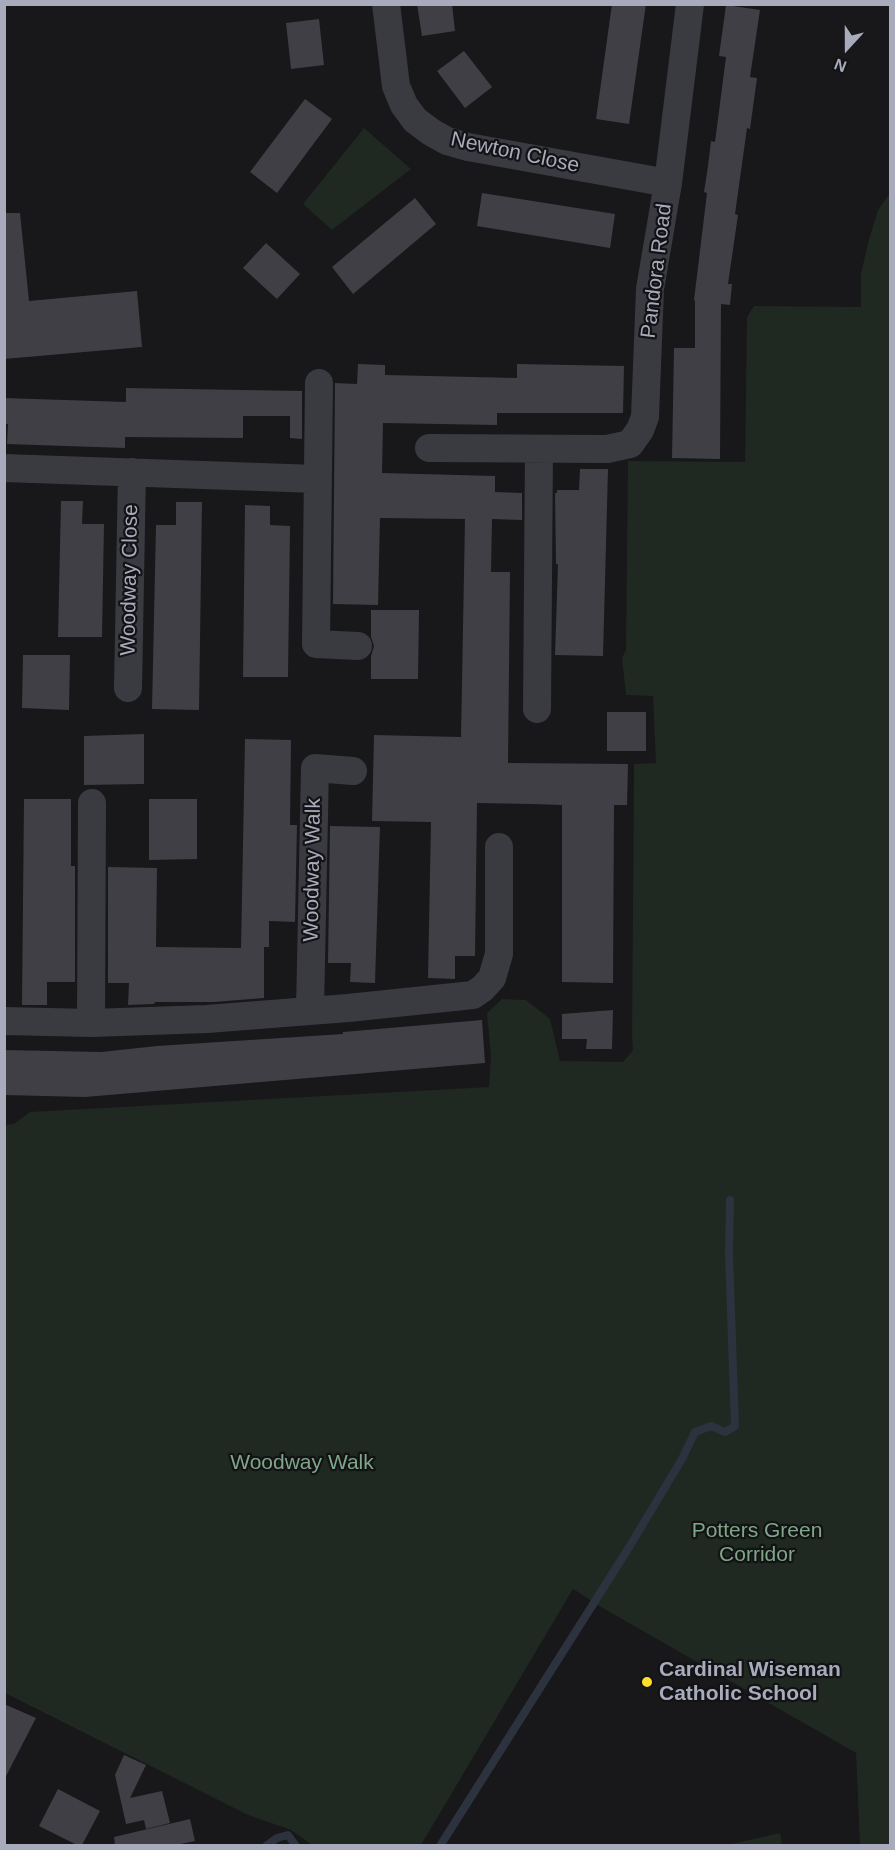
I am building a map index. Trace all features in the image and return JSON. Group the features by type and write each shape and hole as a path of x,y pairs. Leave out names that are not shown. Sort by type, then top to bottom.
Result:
{"street":[{"name":"Newton Close","path":"386,4 396,86 409,112 431,132 447,141 468,147 668,183"},
{"name":"Pandora Road","path":"429,448 607,449 630,444 640,430 645,417 651,289 668,183 690,4"},
{"path":"319,382 316,644 358,646"},
{"path":"537,709 539,450"},
{"path":"4,468 317,479"},
{"name":"Woodway Close","path":"128,688 132,472"},
{"name":"Woodway Walk","path":"310,1010 315,768 353,771"},
{"path":"91,1023 92,803"},
{"path":"4,1021 91,1023 207,1019 473,995 492,978 499,954 499,847"}],"green space":[{"path":"364,128 411,169 332,230 303,204"},
{"name":"Potters Green Corridor","path":"890,193 890,1845 860,1845 856,1753 573,1589 421,1845 312,1845 291,1830 248,1815 5,1693 5,1125 14,1124 30,1112 489,1087 491,1057 487,1013 502,999 526,1000 550,1019 560,1061 623,1062 633,1050 634,764 656,763 653,696 626,695 622,658 626,650 628,461 745,462 747,317 754,306 861,307 861,274 868,243 878,210"},
{"path":"780,1833 782,1845 727,1845"}],"building":[{"path":"417,4 452,4 455,31 422,36"},
{"path":"612,4 646,4 629,124 596,119"},
{"path":"726,5 760,10 750,77 757,78 750,129 747,128 735,214 738,215 728,284 732,284 730,305 721,304 720,459 672,458 674,348 695,348 694,300 707,193 704,192 711,141 715,142 726,57 719,56"},
{"path":"319,19 324,65 291,69 286,23"},
{"path":"464,51 492,87 465,108 437,71"},
{"path":"305,99 332,119 277,193 250,172"},
{"path":"482,193 615,214 610,248 477,226"},
{"path":"415,198 436,224 353,294 332,267"},
{"path":"4,213 20,213 29,301 137,291 142,347 4,359"},
{"path":"266,243 300,274 277,299 243,268"},
{"path":"358,364 385,365 385,375 517,378 517,364 624,366 623,413 497,413 497,425 383,423 382,473 495,476 495,492 522,493 522,520 492,519 491,572 510,572 508,763 628,764 627,805 614,805 613,983 562,982 562,805 532,804 477,803 475,956 455,956 455,979 428,978 431,822 372,821 374,735 461,737 465,519 380,518 378,605 333,604 335,383 357,384"},
{"path":"126,388 302,391 302,439 290,438 290,416 243,416 243,438 125,437 125,448 7,444 8,424 4,424 4,398 126,402"},
{"path":"580,469 608,469 603,656 555,655 558,564 556,564 555,493 557,490 579,490"},
{"path":"61,501 83,501 82,524 104,524 102,637 58,637"},
{"path":"176,502 202,502 199,710 152,709 156,525 176,525"},
{"path":"245,505 270,506 270,525 290,526 288,677 243,677"},
{"path":"371,610 419,610 418,679 371,679 371,656 374,646 371,637"},
{"path":"23,655 70,655 69,710 22,708"},
{"path":"607,712 646,712 646,751 607,751"},
{"path":"144,734 144,784 84,785 84,736"},
{"path":"245,739 291,740 290,825 297,825 295,922 269,921 269,947 264,947 264,998 128,1005 129,983 108,983 108,867 157,868 156,947 241,948"},
{"path":"24,799 71,799 71,866 75,866 75,982 47,982 47,1005 22,1005"},
{"path":"149,799 197,799 197,859 149,860"},
{"path":"330,826 380,827 375,983 350,982 351,963 328,963"},
{"path":"613,1010 612,1049 586,1049 587,1039 562,1039 562,1014"},
{"path":"482,1020 485,1063 85,1097 4,1095 4,1050 101,1052 157,1046 343,1034 343,1032"},
{"path":"4,1704 36,1718 4,1780"},
{"path":"124,1755 146,1765 130,1798 162,1791 170,1823 146,1829 144,1820 126,1824 115,1775"},
{"path":"58,1789 100,1811 82,1845 77,1845 39,1826"},
{"path":"190,1819 195,1841 176,1845 115,1845 114,1837"}],"waterway":[{"path":"440,1846 628,1549 682,1459 695,1432 711,1426 725,1432 735,1426 729,1254 730,1200"},
{"path":"266,1846 277,1838 288,1835 296,1846"}],"place":[{"name":"Cardinal Wiseman Catholic School","path":"647,1682"}]}
